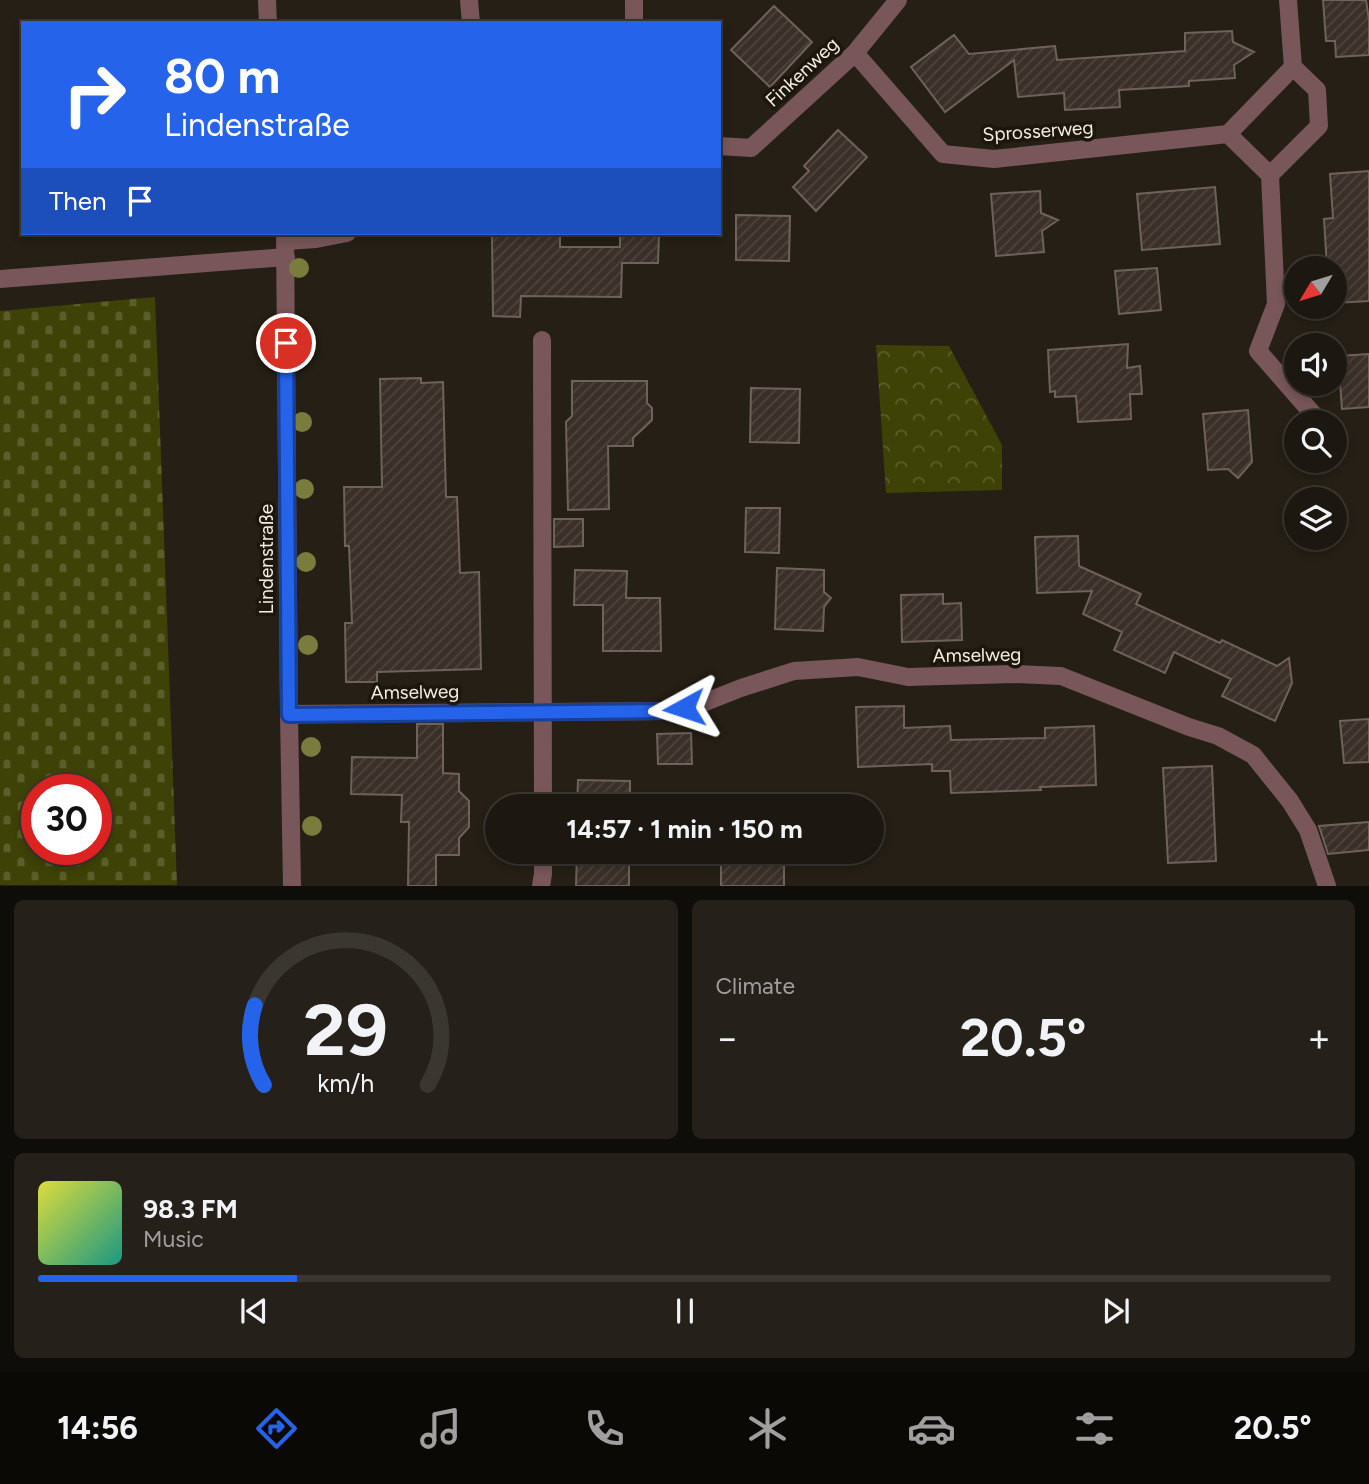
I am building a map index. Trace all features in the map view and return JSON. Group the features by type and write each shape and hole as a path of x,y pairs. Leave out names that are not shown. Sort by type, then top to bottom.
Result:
{"street":[{"path":"267,0 268,21"},
{"path":"469,0 471,21"},
{"path":"634,0 634,21"},
{"name":"Finkenweg","path":"721,146 751,148 855,53 898,0"},
{"path":"1270,175 1319,126 1317,90 1293,68 1288,0"},
{"name":"Sprosserweg","path":"855,53 943,154 994,159 1228,134"},
{"path":"1293,68 1228,134 1270,175 1276,304 1258,351 1310,410"},
{"path":"0,279 339,235"},
{"name":"Lindenstraße","path":"285,244 292,886"},
{"path":"542,340 543,794"},
{"name":"Amselweg","path":"289,715 670,711 698,705 794,671 858,667 908,677 1015,674 1061,676 1218,737 1253,755 1290,801 1308,830 1327,886"},
{"path":"541,886 543,864"}],"green space":[{"path":"155,297 177,885 0,885 0,311"},
{"path":"876,345 949,346 1002,445 1002,490 886,493"}],"building":[{"path":"1323,0 1366,0 1369,55 1336,57 1335,41 1326,41"},
{"path":"774,6 812,42 770,87 731,50"},
{"path":"1232,31 1233,42 1254,52 1234,65 1235,78 1189,81 1189,86 1119,90 1120,107 1065,110 1064,93 1018,97 1014,60 945,112 911,67 954,35 969,54 1055,46 1057,60 1185,51 1185,33"},
{"path":"838,130 867,157 816,211 793,187 809,171 804,166"},
{"path":"1369,171 1369,301 1348,302 1348,256 1326,256 1324,219 1333,218 1330,174"},
{"path":"1215,187 1220,244 1142,250 1137,194"},
{"path":"1040,191 1041,213 1058,220 1042,231 1044,252 996,256 991,194"},
{"path":"736,215 790,216 789,261 736,260"},
{"path":"492,235 560,235 560,247 620,247 620,235 659,235 658,263 622,263 621,297 521,296 520,317 493,316"},
{"path":"1157,268 1161,310 1119,314 1115,271"},
{"path":"1128,344 1127,368 1140,366 1142,394 1130,394 1131,419 1078,422 1076,396 1055,397 1055,391 1050,392 1048,350"},
{"path":"1369,354 1369,407 1342,409 1341,396 1347,396 1347,355"},
{"path":"421,378 421,383 443,382 446,497 457,497 460,573 479,572 481,669 377,672 377,682 346,682 345,623 352,623 349,546 345,546 344,487 382,487 380,379"},
{"path":"572,381 647,381 647,403 652,408 652,420 633,438 633,446 608,446 609,509 568,510 566,422 572,416"},
{"path":"751,388 800,389 799,443 750,442"},
{"path":"1248,410 1252,462 1238,478 1228,469 1208,470 1203,414"},
{"path":"746,508 780,508 779,553 745,552"},
{"path":"554,519 583,519 583,546 554,547"},
{"path":"1078,536 1079,566 1141,594 1136,604 1277,666 1289,658 1292,683 1275,721 1222,696 1231,679 1174,652 1165,673 1114,650 1122,632 1083,614 1092,591 1037,593 1035,537"},
{"path":"777,568 824,570 824,592 831,598 824,607 823,631 775,629"},
{"path":"575,570 627,571 626,598 660,598 661,651 603,651 603,605 574,605"},
{"path":"943,594 943,604 961,603 962,640 902,642 901,595"},
{"path":"904,706 904,728 950,726 951,740 1045,738 1045,728 1094,726 1096,785 951,793 950,771 932,771 932,764 858,767 856,707"},
{"path":"1369,719 1369,762 1344,763 1340,721"},
{"path":"417,724 443,724 443,773 459,774 459,791 469,801 469,827 459,838 459,855 436,855 436,886 408,886 409,822 401,822 402,795 351,794 352,757 417,758"},
{"path":"691,733 692,764 658,764 657,734"},
{"path":"1212,766 1216,861 1168,863 1163,768"},
{"path":"578,780 630,781 630,794 577,794"},
{"path":"1369,822 1369,850 1328,854 1319,826"},
{"path":"577,864 629,864 629,886 576,886"},
{"path":"721,864 784,864 784,886 721,886"}],"route":[{"path":"286,343 289,715 670,711 684,708"}]}
